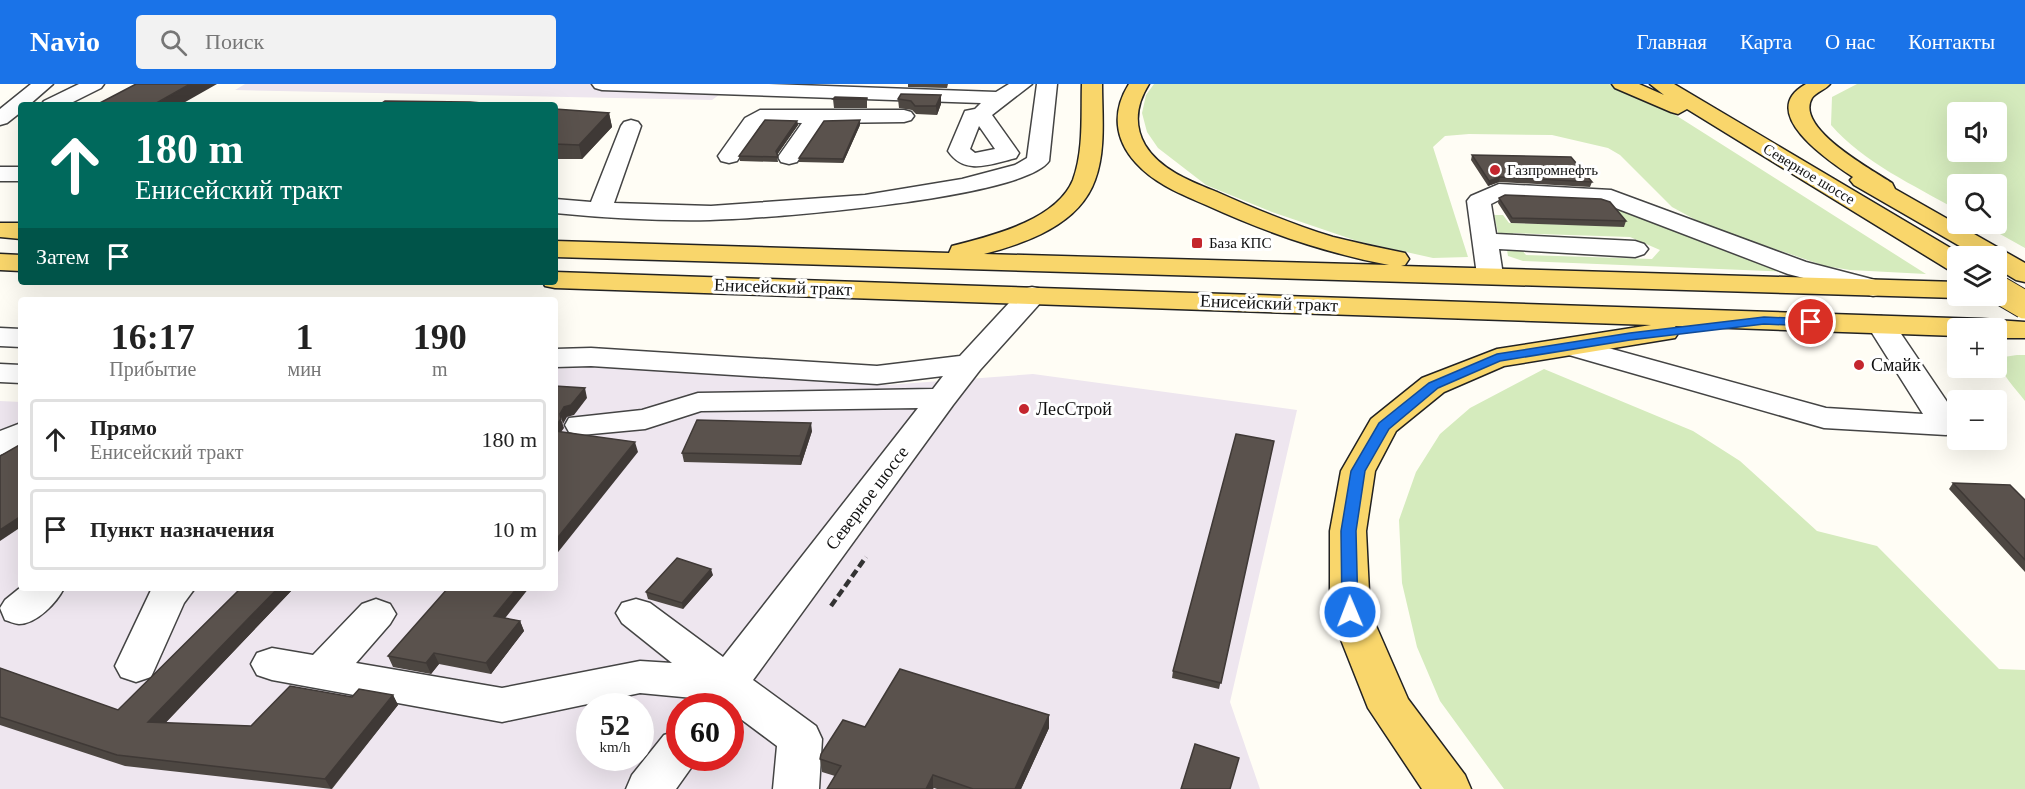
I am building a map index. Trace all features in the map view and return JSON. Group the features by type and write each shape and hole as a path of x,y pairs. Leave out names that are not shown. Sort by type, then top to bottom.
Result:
{"main road":[{"path":"887,260 964,250 997,243 1058,213 1071,201 1084,182 1091,140 1092,84"},
{"path":"1139,84 1128,101 1126,124 1133,143 1150,164 1181,185 1243,213 1294,231 1376,255 1490,275"},
{"path":"1622,84 1753,139"},
{"name":"Северное шоссе","path":"1660,84 1753,139 1917,225 1954,233 1977,246"},
{"name":"Северное шоссе","path":"1697,84 1917,225 1947,254"},
{"path":"1820,84 1804,93 1799,105 1800,120 1814,137 1917,225"},
{"path":"0,230 18,231"},
{"name":"Енисейский тракт","path":"558,249 1947,290"},
{"path":"0,262 18,263"},
{"name":"Северное шоссе","path":"2007,263 2025,274"},
{"name":"Енисейский тракт","path":"558,280 1947,327"},
{"path":"2006,306 2015,321"},
{"path":"1448,789 1390,708 1350,612 1348,531 1358,471 1383,426 1433,385 1497,358 1630,337 1764,320"}],"street":[{"path":"21,102 43,84"},
{"path":"57,102 94,84"},
{"path":"602,84 1002,91 1022,84"},
{"path":"558,206 600,210 711,213 865,202 963,186 1023,170 1038,161 1047,84"},
{"path":"729,156 752,122 760,116 977,115 1002,91"},
{"path":"0,119 18,104"},
{"path":"789,157 817,117"},
{"path":"0,130 18,121"},
{"path":"600,210 631,126"},
{"path":"0,174 18,174"},
{"path":"1490,275 1479,201 1498,191 1603,195 1797,268 1873,288"},
{"path":"1484,241 1635,249"},
{"name":"Северное шоссе","path":"721,693 942,398 969,364 1032,295"},
{"path":"1572,347 1824,418 1946,425 1881,325"},
{"path":"0,337 18,338"},
{"path":"558,358 591,357 877,375 969,364"},
{"path":"0,373 18,374"},
{"path":"581,425 645,419 698,402 942,398"},
{"path":"0,445 18,434"},
{"path":"136,666 168,595 173,591"},
{"path":"636,613 717,693"},
{"path":"323,672 376,614"},
{"path":"272,664 502,705 640,677 710,693"},
{"path":"744,709 800,739 796,789"},
{"path":"649,789 666,767"}],"path":[{"path":"831,606 871,550"}],"shaded area":[{"path":"245,84 734,84 712,100 235,90"},
{"path":"579,364 887,385 1033,374 1297,410 1230,702 1260,789 0,789 0,401 18,402 18,591 558,591 558,365"}],"green space":[{"path":"1154,84 1609,84 1633,93 1677,116 1926,274 1850,270 1825,266 1705,225 1672,207 1620,155 1608,148 1552,135 1445,136 1433,147 1468,257 1433,258 1357,241 1272,212 1206,185 1158,148 1147,132 1142,113 1146,95"},
{"path":"1857,84 2025,84 2025,248 2000,234 2007,234 2007,174 1947,174 1947,204 1874,162 1844,139 1831,125 1832,97"},
{"path":"1618,210 1790,272 1523,261 1508,256 1507,250 1522,250 1526,255 1652,259 1660,250 1630,237 1513,233 1515,238 1499,237 1494,215 1503,215 1509,223 1624,226 1614,214"},
{"path":"2025,355 2025,401 2007,378 2007,356"},
{"path":"1544,369 1693,431 1740,461 1817,531 1877,546 1999,669 2025,670 2025,789 1504,789 1440,701 1417,647 1402,583 1399,520 1416,472 1440,434 1470,408"}],"building":[{"path":"136,84 190,84 158,102 102,102"},
{"path":"901,94 941,95 936,106 915,106 911,101 898,99"},
{"path":"835,97 867,98 867,99 833,99"},
{"path":"385,101 470,102 384,102"},
{"path":"558,109 609,113 579,145 558,144"},
{"path":"765,120 797,121 776,151 778,157 739,156"},
{"path":"860,120 843,159 799,158 824,121"},
{"path":"1472,155 1571,157 1592,182 1500,177 1489,181"},
{"path":"1505,195 1601,199 1610,202 1626,221 1512,218 1499,198"},
{"path":"558,386 585,388 571,405 564,407 560,414 561,419 558,423"},
{"path":"697,420 811,423 800,456 682,453"},
{"path":"558,431 635,442 558,537"},
{"path":"1236,434 1274,441 1221,683 1173,671"},
{"path":"18,446 18,518 0,530 0,456"},
{"path":"1953,483 2010,485 2025,500 2025,560"},
{"path":"677,558 711,569 682,603 646,592"},
{"path":"238,591 275,591 148,722 251,726 290,686 352,697 359,689 393,695 325,779 117,755 0,717 0,668 118,710"},
{"path":"445,591 515,591 494,616 520,621 486,663 434,653 426,663 388,656"},
{"path":"900,669 1049,715 1015,789 973,789 933,775 926,789 827,789 841,766 820,759 821,754 843,720 865,727"},
{"path":"1195,744 1239,758 1230,789 1181,789"}],"place":[{"name":"Газпромнефть","path":"1495,170"},
{"name":"База КПС","path":"1197,243"},
{"name":"Смайк","path":"1859,365"},
{"name":"ЛесСтрой","path":"1024,409"}],"route":[{"path":"1350,612 1348,531 1358,471 1383,426 1433,385 1497,358 1630,337 1764,320 1811,322"}]}
